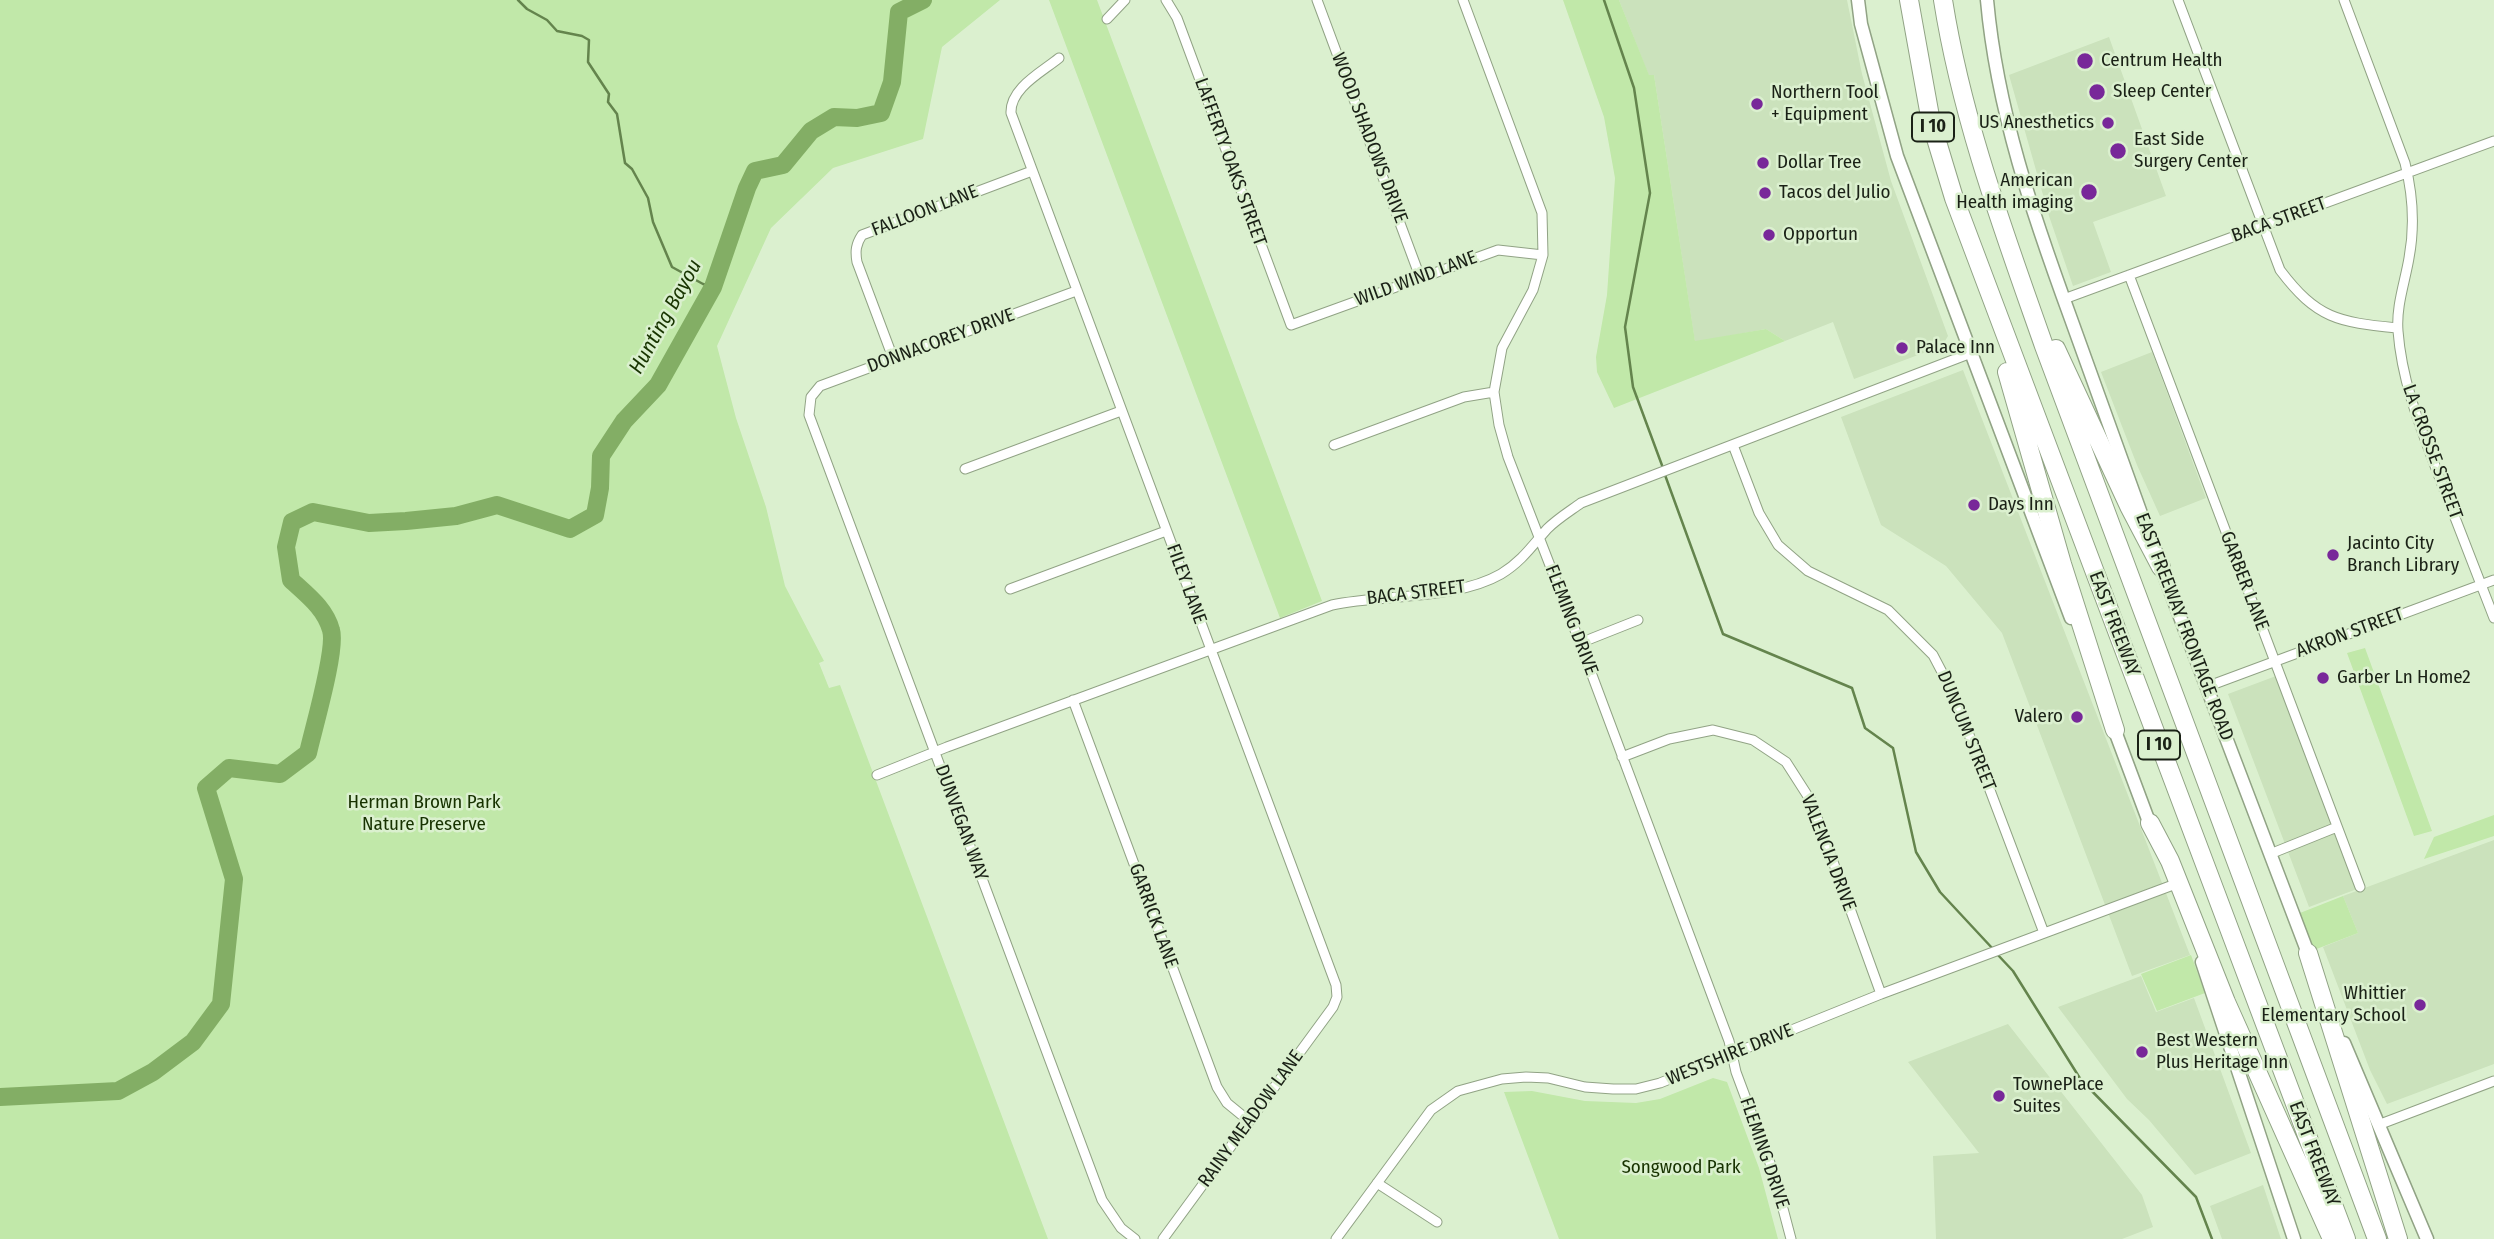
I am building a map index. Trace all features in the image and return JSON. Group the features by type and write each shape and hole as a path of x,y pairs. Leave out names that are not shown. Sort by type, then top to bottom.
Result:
{"highway":[{"name":"EAST FREEWAY","path":"1909,0 1931,122 1954,198 2346,1239"},
{"name":"EAST FREEWAY","path":"1943,0 1970,126 2010,249 2377,1239"},
{"path":"2010,249 2129,506 2161,566"},
{"path":"1973,250 2062,564 2115,730"},
{"path":"2150,823 2170,861 2226,1002 2332,1239"},
{"path":"2308,953 2398,1239"}],"main road":[{"path":"1858,0 1861,24 1897,156 2200,955 2294,1239"},
{"name":"EAST FREEWAY FRONTAGE ROAD","path":"1987,0 2001,94 2016,156 2064,299 2206,687 2308,953 2427,1239"}],"street":[{"path":"1107,19 1125,0"},
{"name":"LAFFERTY OAKS STREET","path":"1166,0 1177,18 1291,325"},
{"name":"WOOD SHADOWS DRIVE","path":"1317,0 1420,277"},
{"name":"FLEMING DRIVE","path":"1464,0 1542,213 1543,255 1533,290 1502,348 1494,392 1499,425 1508,457 1729,1041 1773,1171 1791,1239"},
{"path":"2178,0 2280,270 2298,293 2322,313 2361,325 2397,328"},
{"name":"LA CROSSE STREET","path":"2344,0 2411,190 2413,231 2397,328 2411,403 2494,618"},
{"name":"FILEY LANE","path":"1059,58 1016,93 1011,113 1336,985 1337,997"},
{"name":"BACA STREET","path":"2064,299 2494,141"},
{"name":"FALLOON LANE","path":"893,358 857,262 858,242 862,235 1032,171"},
{"name":"WILD WIND LANE","path":"1291,325 1498,250 1543,255"},
{"name":"GARBER LANE","path":"2129,275 2360,887"},
{"name":"DONNACOREY DRIVE","path":"811,397 820,386 1076,291"},
{"name":"BACA STREET","path":"877,775 934,751 1332,605 1467,588 1484,582 1508,569 1532,550 1549,527 1581,503 1971,353"},
{"path":"1334,445 1464,397 1494,392"},
{"name":"DUNVEGAN WAY","path":"811,397 809,415 1102,1200 1121,1228 1135,1239"},
{"path":"965,468 1121,411"},
{"name":"DUNCUM STREET","path":"1733,445 1759,513 1778,545 1808,571 1888,610 1933,655 1955,695 2044,933"},
{"path":"1010,589 1166,531"},
{"name":"AKRON STREET","path":"2206,687 2494,580"},
{"path":"1580,643 1637,620"},
{"name":"GARRICK LANE","path":"1073,700 1217,1087 1227,1103 1249,1122"},
{"name":"VALENCIA DRIVE","path":"1622,757 1669,739 1713,730 1753,740 1786,762 1811,801 1881,994"},
{"path":"2270,854 2337,827"},
{"name":"WESTSHIRE DRIVE","path":"1336,1239 1431,1110 1458,1091 1502,1079 1526,1077 1548,1078 1585,1087 1636,1089 1660,1083 1881,994 2173,886"},
{"name":"RAINY MEADOW LANE","path":"1163,1239 1333,1007 1337,997"},
{"path":"2378,1125 2494,1081"},
{"path":"1377,1183 1437,1222"}],"shaded area":[{"path":"1619,0 1847,0 1862,74 1891,181 1948,336 1942,346 1854,379 1833,322 1785,341 1766,329 1695,342 1654,75 1649,76"},
{"path":"2109,37 2166,196 2093,222 2111,272 2073,286 2049,216 2009,75"},
{"path":"2152,352 2206,498 2160,516 2101,372"},
{"path":"1963,370 2190,955 2132,976 2002,633 1946,566 1881,525 1841,417"},
{"path":"2276,676 2357,889 2309,907 2228,694"},
{"name":"Whittier Elementary School","path":"2494,840 2494,1064 2387,1104 2370,1070 2323,947 2358,933 2343,896"},
{"path":"2141,976 2156,1012 2194,998 2251,1153 2195,1175 2149,1120 2127,1099 2058,1007"},
{"path":"2008,1024 2142,1195 2153,1227 2122,1239 1936,1239 1933,1156 1979,1153 1908,1062"},
{"path":"2263,1185 2281,1239 2222,1239 2210,1206"}],"green space":[{"name":"Herman Brown Park Nature Preserve","path":"0,0 1000,0 942,47 923,139 833,168 771,228 717,346 736,418 766,507 785,586 824,661 819,663 829,688 840,685 1048,1239 0,1239"},
{"path":"1049,0 1097,0 1322,601 1280,618"},
{"path":"1563,0 1619,0 1649,75 1654,75 1695,341 1766,329 1785,341 1614,408 1597,372 1596,357 1607,295 1615,178 1604,117"},
{"path":"2365,648 2432,831 2414,836 2347,653"},
{"path":"2494,815 2494,836 2424,859 2434,837"},
{"path":"2343,896 2358,933 2314,950 2300,913"},
{"path":"2191,955 2205,993 2157,1011 2141,974"},
{"name":"Songwood Park","path":"1713,1078 1727,1082 1759,1168 1778,1239 1559,1239 1504,1092 1532,1091 1585,1101 1636,1103 1660,1099"}],"waterway":[{"path":"518,0 527,9 547,20 557,31 589,40 588,62 609,94 608,102 617,114 625,163 632,169 648,198 653,222 672,267 713,287"},
{"name":"Hunting Bayou","path":"0,1097 118,1091 153,1072 193,1042 221,1004 234,879 206,788 229,768 280,774 308,753 331,654 332,640 328,622 315,602 291,580 286,547 292,522 313,512 369,523 406,521 456,516 497,505 570,529 595,515 600,488 601,456 624,421 658,385 713,287 755,171 783,165 811,131 834,117 857,118 881,113 892,82 899,12 923,0"},
{"path":"1604,0 1634,88 1650,193 1625,327 1633,387 1663,468"},
{"path":"1665,475 1723,634 1852,688 1865,728 1893,748 1916,852 1940,892 1993,949"},
{"path":"1997,954 2013,971 2081,1080 2196,1197 2212,1239"}],"place":[{"name":"Centrum Health","path":"2085,61"},
{"name":"Sleep Center","path":"2097,92"},
{"name":"Northern Tool + Equipment","path":"1757,104"},
{"name":"US Anesthetics","path":"2108,123"},
{"name":"East Side Surgery Center","path":"2118,151"},
{"name":"Dollar Tree","path":"1763,163"},
{"name":"American Health imaging","path":"2089,192"},
{"name":"Tacos del Julio","path":"1765,193"},
{"name":"Opportun","path":"1769,235"},
{"name":"Palace Inn","path":"1902,348"},
{"name":"Days Inn","path":"1974,505"},
{"name":"Jacinto City Branch Library","path":"2333,555"},
{"name":"Garber Ln Home2","path":"2323,678"},
{"name":"Valero","path":"2077,717"},
{"name":"Whittier Elementary School","path":"2420,1005"},
{"name":"Best Western Plus Heritage Inn","path":"2142,1052"},
{"name":"TownePlace Suites","path":"1999,1096"}]}
